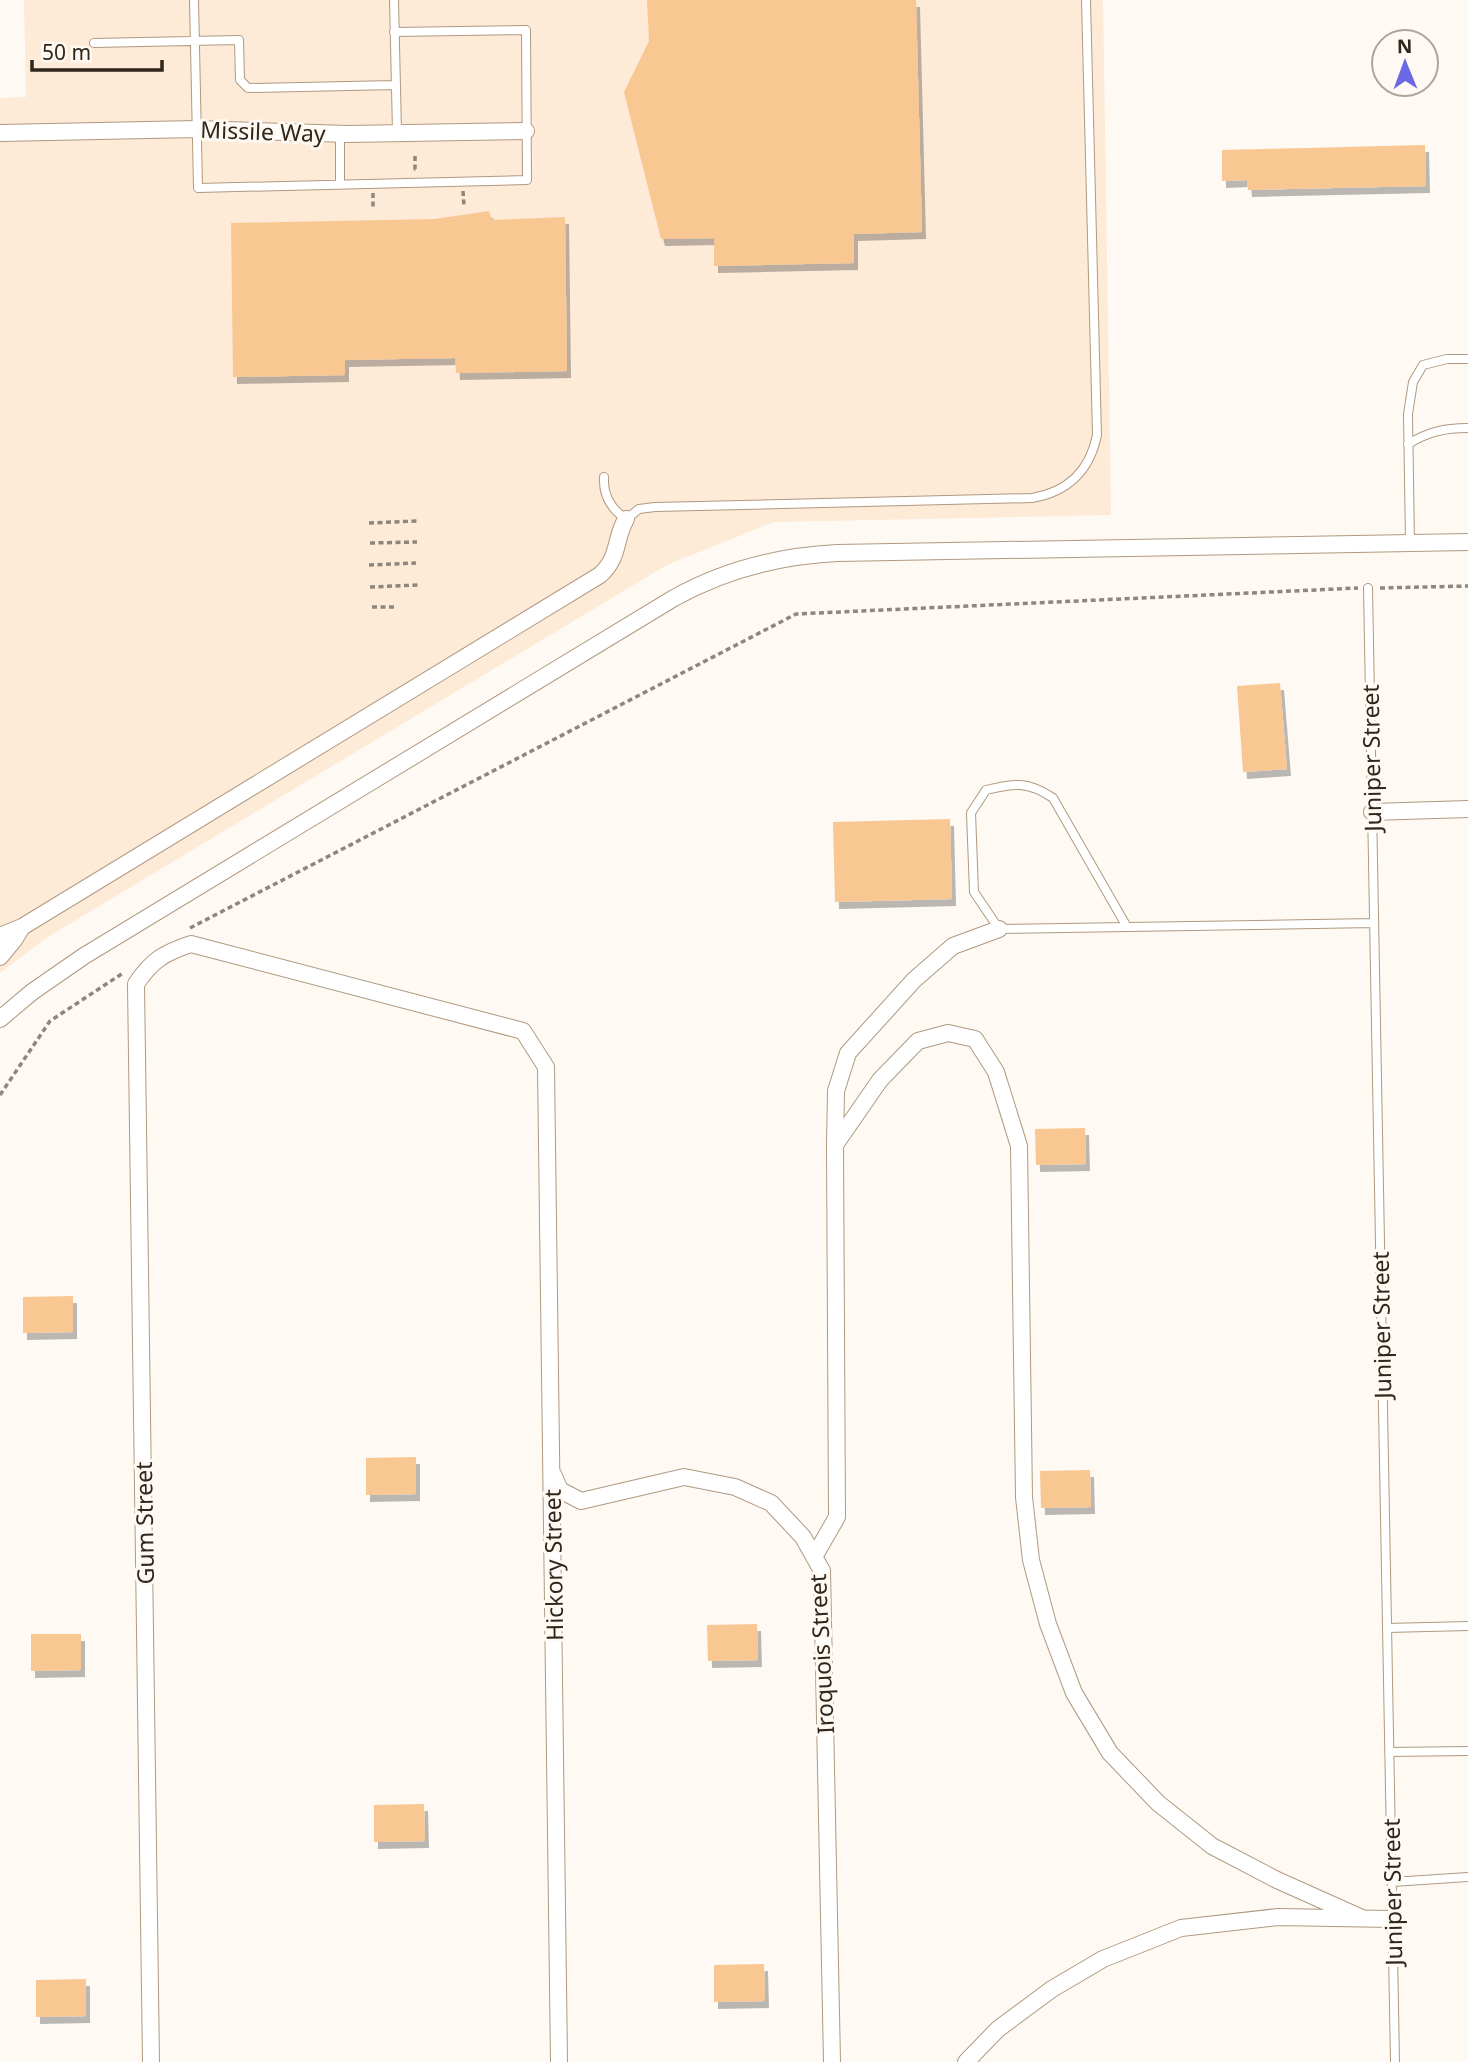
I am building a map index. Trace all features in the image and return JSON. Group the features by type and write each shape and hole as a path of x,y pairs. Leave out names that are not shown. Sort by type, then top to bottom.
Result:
{"street":[{"name":"Missile Way","path":"0,133 197,129 340,134 526,131"},
{"path":"0,936 22,927 600,575 615,555 621,527 626,519"},
{"path":"0,1019 32,992 84,956 674,598 732,571 794,556 837,552 1468,542"},
{"path":"1372,812 1468,810"},
{"path":"0,957 22,927"},
{"path":"814,1557 837,1517 836,1091 848,1053 914,980 953,946 999,929"},
{"name":"Hickory Street","path":"131,977 167,952 191,944 523,1031 547,1067 559,2062"},
{"name":"Gum Street","path":"131,977 151,2062"},
{"path":"835,1145 880,1080 918,1041 948,1033 975,1039 996,1072 1019,1146 1024,1497 1031,1560 1048,1624 1074,1693 1111,1753 1158,1803 1212,1846 1362,1918"},
{"name":"Iroquois Street","path":"552,1472 560,1490 581,1501 684,1477 736,1487 771,1503 803,1536 822,1571 832,2062"},
{"path":"966,2062 998,2029 1052,1989 1103,1959 1181,1928 1278,1917 1392,1919"}],"lane":[{"path":"194,0 198,188 527,180 526,30 394,32"},
{"path":"394,0 397,132"},
{"path":"604,477 605,494 609,502 626,519 639,509 655,507 1032,498 1055,492 1082,471 1094,448 1097,421 1086,0"},
{"path":"94,43 239,40 240,80 248,88 396,85"},
{"path":"340,134 341,185"},
{"path":"1410,543 1408,414 1413,382 1423,365 1447,359 1468,359"},
{"path":"1408,444 1425,433 1445,428 1468,428"},
{"name":"Juniper Street","path":"1368,588 1395,2062"},
{"path":"1127,927 1053,797 1035,786 1009,784 986,790 971,813 974,892 999,929 1127,927 1374,923"},
{"path":"1387,1628 1468,1626"},
{"path":"1389,1752 1468,1751"},
{"path":"1392,1882 1468,1877"}],"path":[{"path":"369,523 417,522"},
{"path":"370,543 417,541"},
{"path":"369,565 416,563"},
{"path":"370,587 418,585"},
{"path":"180,935 796,614 1368,588 1468,586"},
{"path":"372,607 395,607"},
{"path":"0,1095 50,1021 131,977"}],"shaded area":[{"path":"24,0 1103,0 1111,515 774,522 667,565 46,938 0,973 0,98 26,97"}],"building":[{"path":"647,0 916,0 922,232 854,234 854,263 714,266 714,238 661,239 624,92 649,41"},
{"path":"1425,145 1426,186 1248,190 1247,180 1222,181 1222,150"},
{"path":"489,211 492,220 565,217 567,371 456,373 455,358 345,360 345,375 233,377 231,223 435,219"},
{"path":"1280,683 1287,769 1243,772 1237,686"},
{"path":"950,819 952,899 835,902 833,822"},
{"path":"1085,1128 1086,1164 1036,1165 1035,1129"},
{"path":"73,1296 73,1332 23,1333 23,1297"},
{"path":"416,1457 416,1494 366,1495 366,1458"},
{"path":"1090,1470 1091,1507 1041,1508 1040,1471"},
{"path":"757,1624 758,1660 708,1661 707,1625"},
{"path":"31,1634 81,1634 81,1670 31,1671"},
{"path":"424,1804 425,1841 374,1842 374,1805"},
{"path":"764,1964 765,2001 714,2002 714,1965"},
{"path":"86,1979 86,2016 36,2017 36,1980"}]}
